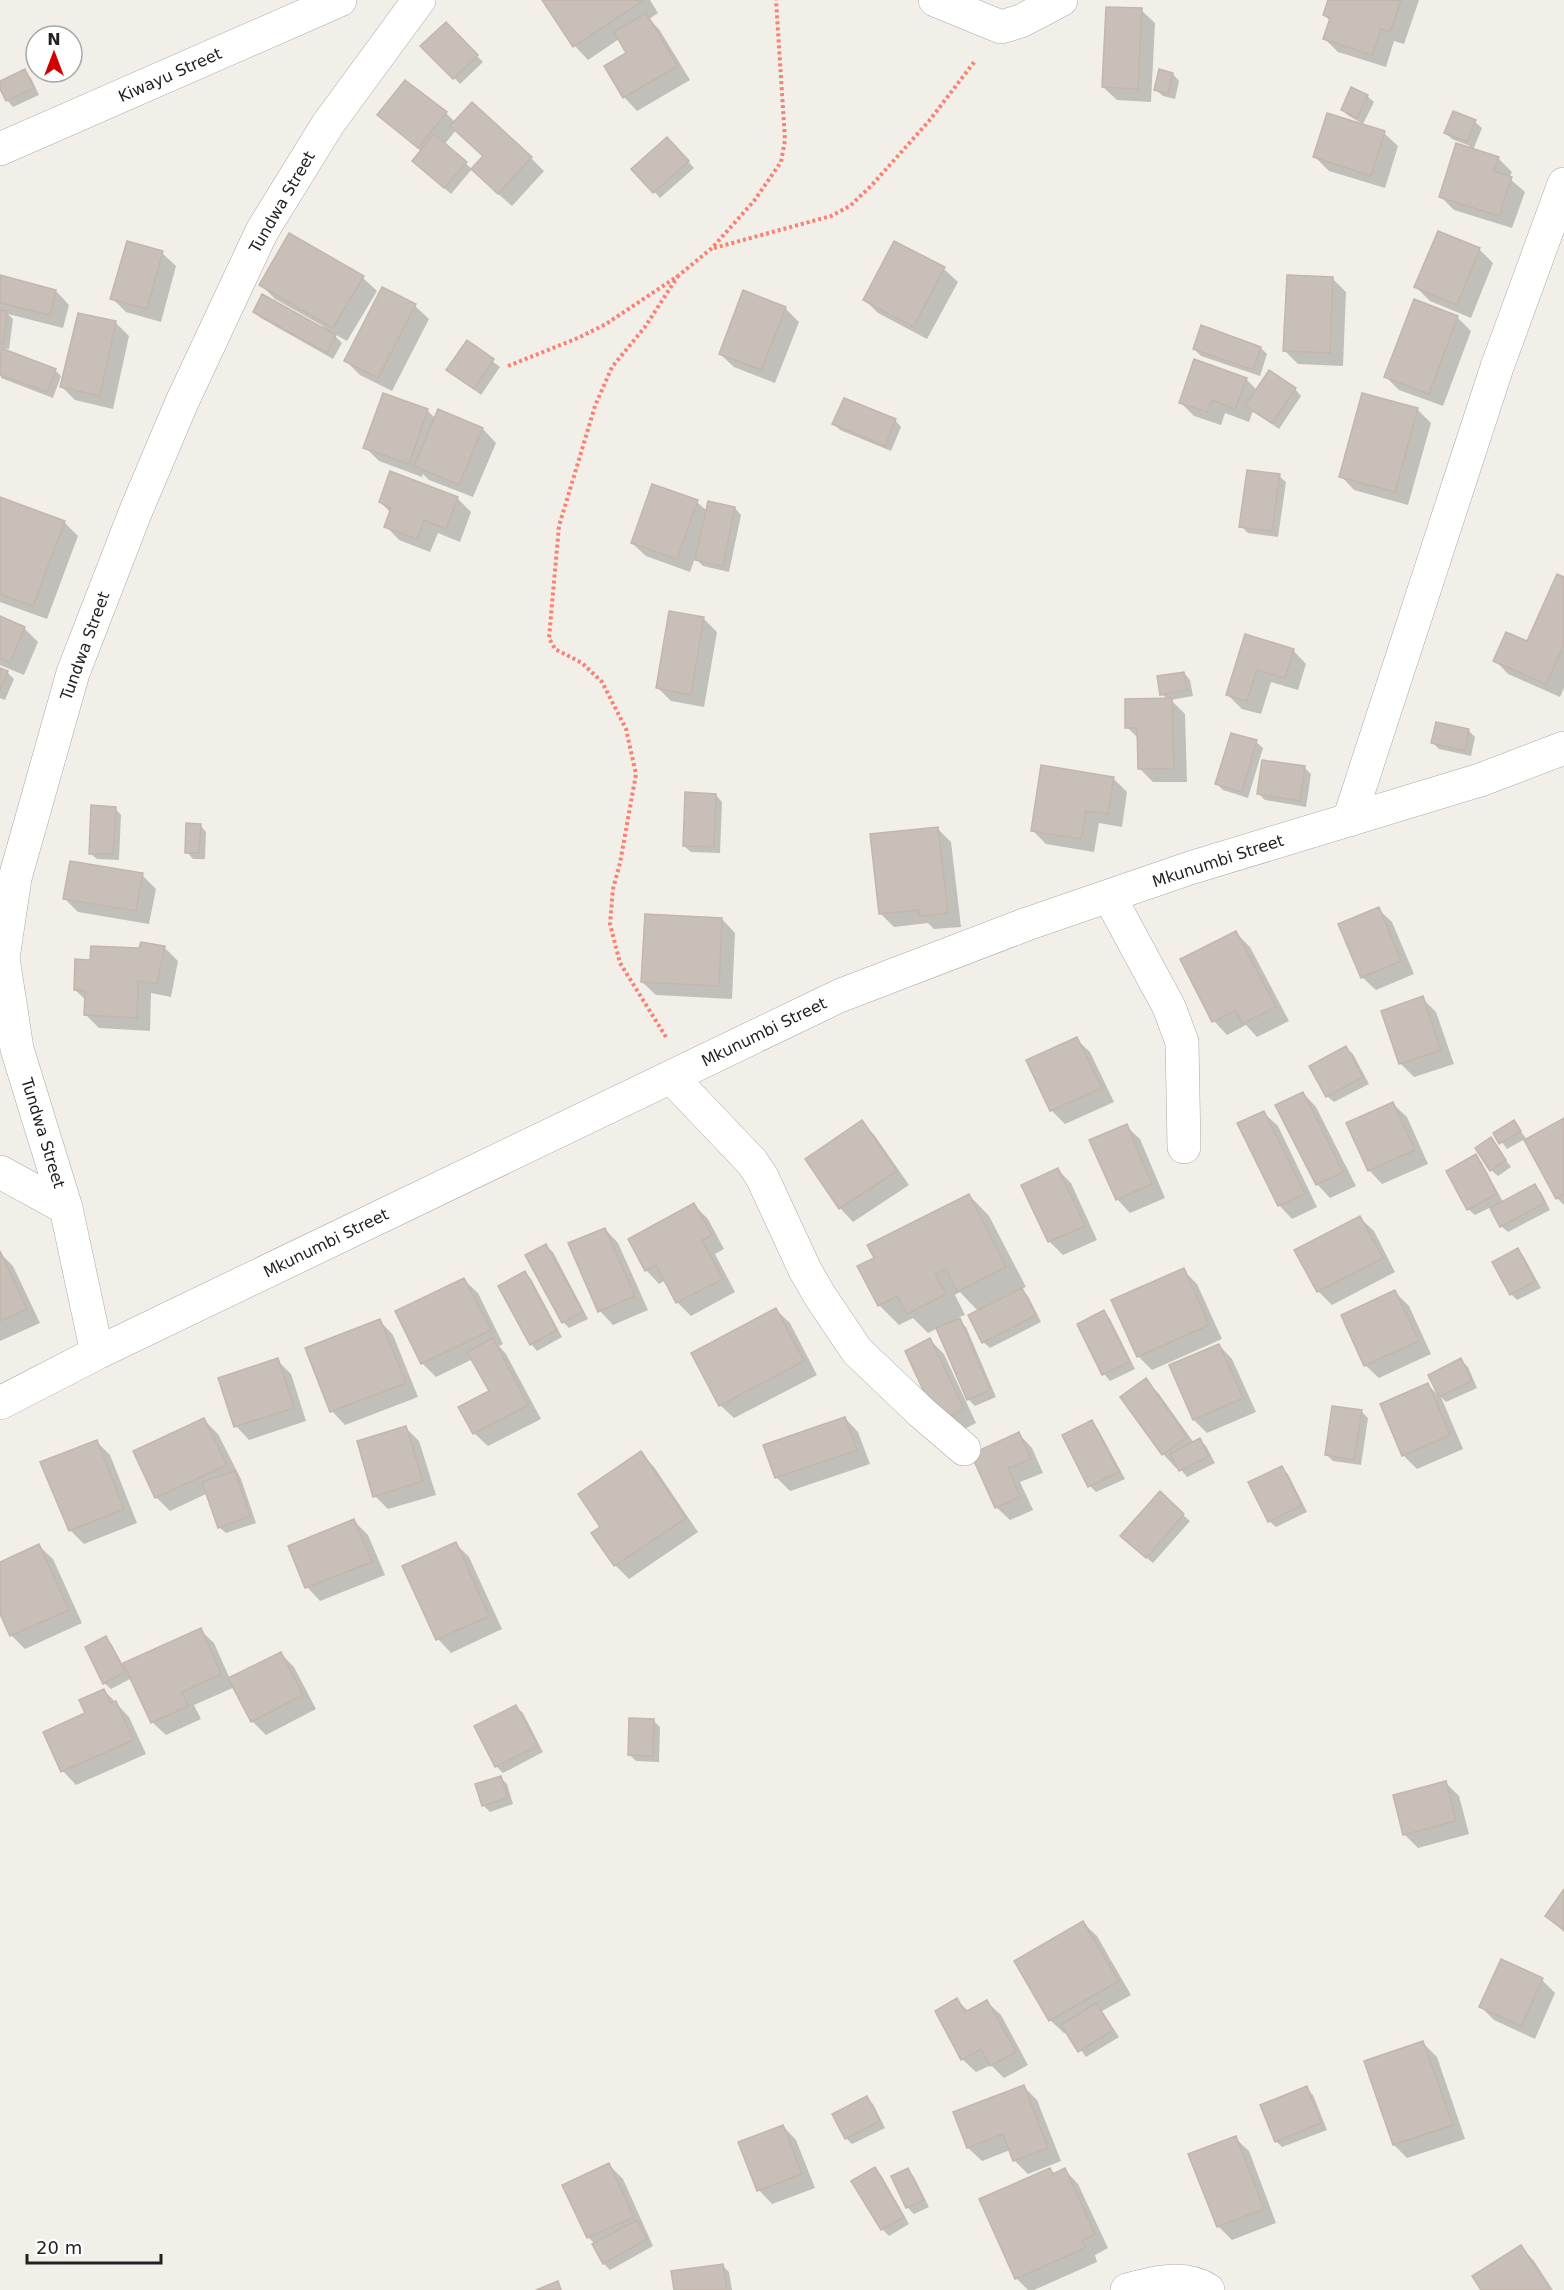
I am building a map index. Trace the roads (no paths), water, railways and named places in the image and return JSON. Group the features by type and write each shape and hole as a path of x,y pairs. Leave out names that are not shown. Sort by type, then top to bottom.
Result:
{"street":[{"name":"Kiwayu Street","path":"0,149 340,0"},
{"name":"Tundwa Street","path":"97,1353 66,1208 17,1049 1,959 15,878 73,673 135,513 182,402 262,231 328,124 419,0"},
{"path":"935,0 1001,27 1021,21 1061,0"},
{"path":"1348,820 1497,367 1564,184"},
{"name":"Mkunumbi Street","path":"0,1404 97,1353 839,996 1027,924 1190,868 1480,780 1564,748"},
{"path":"1109,896 1169,1007 1182,1042 1184,1147"},
{"path":"678,1074 762,1176 805,1270 857,1351 964,1449"},
{"path":"0,1172 66,1208"},
{"path":"1126,2290 1162,2281 1199,2284 1208,2290"}]}
